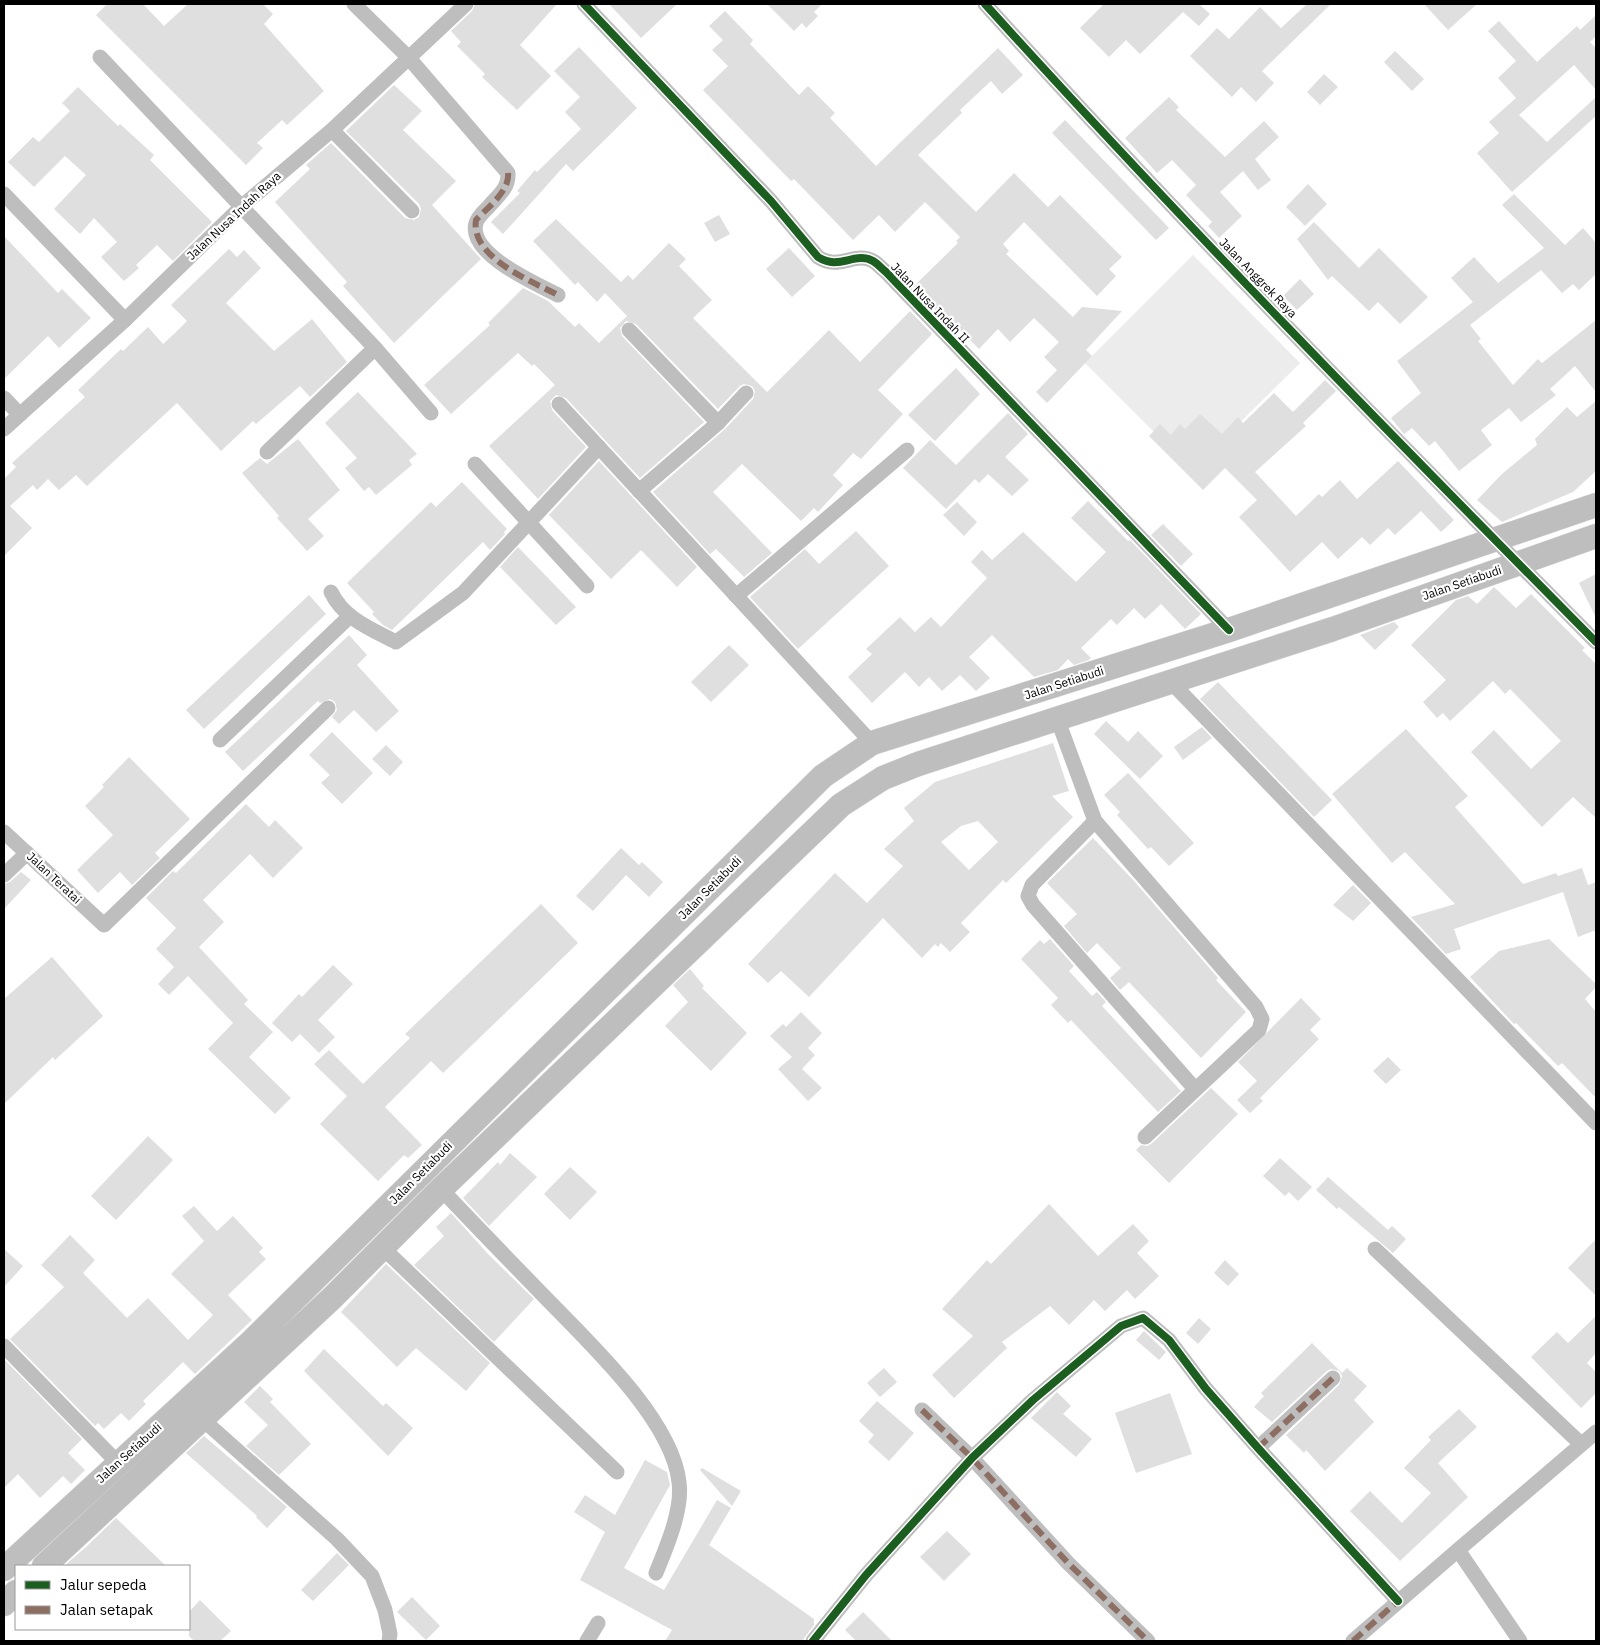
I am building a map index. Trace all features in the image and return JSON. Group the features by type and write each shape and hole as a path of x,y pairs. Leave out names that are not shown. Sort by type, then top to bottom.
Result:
{"main road":[{"name":"Jalan Setiabudi","path":"4,1569 251,1342 823,776 872,743 1229,630 1496,541 1596,505"},
{"name":"Jalan Setiabudi","path":"45,1565 267,1360 842,805 883,778 918,764 1333,629 1596,536"},
{"path":"4,1604 15,1593"}],"street":[{"path":"354,4 408,57 508,173 509,182 505,189 476,220 475,229 479,241 493,257 518,274 558,295"},
{"name":"Jalan Nusa Indah Raya","path":"4,429 125,320 241,207 332,130 466,4"},
{"name":"Jalan Nusa Indah II","path":"584,4 771,201 818,257 827,263 861,259 872,261 886,272 1229,630"},
{"name":"Jalan Anggrek Raya","path":"985,4 1109,139 1496,541 1596,642"},
{"path":"100,57 375,348 432,413"},
{"path":"332,130 412,211"},
{"path":"4,194 125,320"},
{"path":"629,330 718,423"},
{"path":"267,452 375,348"},
{"path":"639,491 718,423 746,393"},
{"path":"4,398 19,414"},
{"path":"559,404 872,743"},
{"path":"331,592 336,602 349,617 396,642 463,593 598,447"},
{"path":"736,596 907,450"},
{"path":"475,464 527,523 587,586"},
{"path":"220,740 349,617"},
{"path":"1171,682 1596,1123"},
{"name":"Jalan Teratai","path":"4,832 104,925 328,708"},
{"path":"1057,718 1095,821 1256,1008 1262,1019 1259,1030 1145,1136"},
{"path":"1095,821 1032,885 1028,896 1039,912 1195,1088"},
{"path":"4,875 26,853"},
{"path":"441,1190 596,1352 641,1403 671,1451 680,1483 671,1537 656,1573"},
{"path":"383,1248 617,1472"},
{"path":"1374,1249 1581,1444"},
{"path":"813,1641 866,1575 972,1458 1033,1400 1120,1326 1143,1318 1168,1340 1206,1389 1398,1601"},
{"path":"4,1346 118,1463"},
{"path":"1258,1448 1333,1378"},
{"path":"922,1410 972,1458 1068,1563 1148,1641"},
{"path":"202,1418 337,1539 372,1576 385,1610 390,1634 389,1641"},
{"path":"1353,1641 1596,1432"},
{"path":"1458,1550 1520,1641"},
{"path":"587,1641 598,1623"}],"shaded area":[{"path":"1193,255 1300,363 1192,470 1085,363"}],"building":[{"path":"107,4 143,4 164,26 188,4 263,4 273,14 264,24 324,91 287,125 282,120 257,143 263,148 246,165 96,15"},
{"path":"475,4 557,4 520,45 551,76 517,110 482,77 485,74 457,46 461,42 451,31 472,11"},
{"path":"609,4 677,4 641,38"},
{"path":"767,4 822,4 814,12 818,16 806,28 802,23 794,31"},
{"path":"1104,4 1199,4 1210,14 1199,26 1183,12 1140,54 1126,40 1109,57 1080,28"},
{"path":"1307,4 1331,4 1262,71 1274,83 1256,102 1241,87 1232,97 1190,56 1217,28 1229,39 1260,7 1281,28"},
{"path":"1424,4 1477,4 1448,30"},
{"path":"725,11 753,40 750,44 799,95 808,86 835,113 830,118 876,166 998,48 1023,75 1002,94 991,81 960,110 962,113 918,155 976,212 1014,173 1048,207 1060,195 1122,257 1109,269 1116,276 1097,296 1024,222 1003,244 1009,251 1006,254 1073,317 1082,307 1122,311 1086,350 1092,356 1047,403 1036,392 1057,370 1044,357 1059,342 1034,318 1010,342 998,329 979,349 948,318 946,321 913,287 958,243 956,241 960,237 925,202 895,232 879,215 853,240 794,179 791,181 703,90 728,66 712,50 723,40 709,26"},
{"path":"1596,15 1596,36 1590,42 1596,48 1596,90 1574,65 1519,115 1547,142 1596,97 1596,116 1512,192 1477,153 1499,133 1489,122 1516,98 1498,78 1516,61 1488,31 1499,21 1537,62 1577,26 1580,30"},
{"path":"579,47 637,108 573,171 566,164 503,234 491,222 520,193 517,191 535,170 537,172 581,129 565,112 580,97 554,71"},
{"path":"1395,51 1424,79 1412,91 1384,62"},
{"path":"1324,74 1338,87 1320,105 1307,92"},
{"path":"394,85 422,111 403,130 456,181 432,205 481,259 394,343 343,286 347,282 275,202 310,169 306,165 331,143 405,218 414,220 419,217 421,209 419,204 346,131"},
{"path":"78,87 118,126 120,124 154,155 150,160 212,222 173,261 157,245 136,265 139,268 124,281 101,257 117,242 94,218 80,234 54,209 86,175 65,156 34,187 8,162 33,137 39,142 70,111 62,103"},
{"path":"1169,97 1179,107 1176,110 1225,157 1264,121 1279,137 1255,159 1271,180 1258,190 1243,171 1220,192 1242,216 1219,238 1208,226 1212,222 1186,195 1196,185 1172,160 1157,173 1125,138"},
{"path":"1065,120 1169,228 1156,240 1052,133"},
{"path":"1308,184 1327,204 1305,226 1286,207"},
{"path":"1514,194 1565,245 1583,228 1596,243 1596,274 1579,290 1573,284 1562,293 1541,270 1470,325 1481,339 1478,341 1513,385 1538,359 1542,363 1596,320 1596,392 1575,366 1550,389 1556,395 1521,422 1509,408 1481,430 1492,445 1459,471 1435,441 1429,446 1412,428 1404,434 1391,418 1421,393 1397,361 1473,302 1451,278 1474,257 1498,283 1544,248 1502,205"},
{"path":"719,215 730,234 715,242 704,223"},
{"path":"556,219 621,282 628,275 633,280 669,243 686,259 679,266 712,300 693,318 767,392 829,330 860,362 910,311 932,334 878,390 903,414 861,459 853,453 833,475 843,485 818,512 814,508 801,521 742,464 713,492 772,553 744,577 716,549 710,554 653,492 725,429 753,399 755,391 752,386 744,384 740,386 718,409 636,324 626,321 620,328 622,336 704,422 640,478 566,398 556,395 550,401 552,410 586,447 538,499 489,446 555,385 534,364 532,366 518,353 451,414 424,385 490,325 488,323 523,288 548,301 575,327 579,323 599,343 627,316 605,293 597,302 578,282 575,285 533,241"},
{"path":"1314,222 1359,268 1379,248 1428,297 1400,324 1378,302 1369,311 1332,276 1328,280 1297,239"},
{"path":"4,236 58,293 62,289 91,318 59,348 48,336 4,379"},
{"path":"789,248 815,276 792,297 766,269"},
{"path":"229,249 237,257 244,250 261,268 226,303 274,351 312,319 347,362 310,397 300,386 256,424 253,421 221,451 177,403 87,486 76,475 59,490 48,479 37,490 33,485 10,506 32,528 4,556 4,479 16,467 12,463 85,397 78,390 121,349 123,351 148,327 163,344 175,333 187,321 171,305"},
{"path":"1300,279 1314,294 1297,310 1283,296"},
{"path":"956,368 980,394 935,441 908,415"},
{"path":"1325,380 1336,391 1303,423 1306,426 1255,472 1296,516 1319,494 1322,497 1340,480 1357,499 1398,461 1454,520 1441,532 1421,511 1395,535 1388,528 1370,545 1362,537 1338,559 1322,542 1290,572 1239,517 1257,500 1225,468 1203,490 1149,436 1160,424 1171,435 1180,424 1185,429 1200,414 1222,434 1238,417 1243,423 1274,393 1293,412"},
{"path":"358,392 417,454 409,460 412,465 376,495 369,487 364,491 345,468 357,458 325,423"},
{"path":"1596,401 1596,471 1573,492 1502,522 1477,500 1502,474 1537,445 1535,439 1567,407 1577,417"},
{"path":"1008,413 1028,434 1005,457 1029,480 1012,496 988,474 979,483 975,479 946,509 903,468 930,440 956,465"},
{"path":"298,439 340,490 308,519 324,536 307,551 277,518 279,516 242,473 260,458 267,464"},
{"path":"599,461 697,567 677,587 641,550 611,579 549,515"},
{"path":"462,482 507,529 504,532 505,534 490,550 483,542 392,630 383,625 372,614 374,612 347,583 431,502 436,507"},
{"path":"1088,501 1128,541 1130,540 1201,614 1185,629 1161,604 1145,619 1134,608 1117,625 1111,619 1081,648 1091,658 1089,660 1074,665 1068,659 1058,670 1034,677 992,635 969,657 990,678 976,691 960,675 942,691 929,677 919,687 905,672 872,703 848,677 872,654 866,649 900,617 915,632 931,617 941,627 987,578 971,562 982,550 992,560 1023,532 1076,582 1106,552 1071,518"},
{"path":"957,502 977,522 964,536 943,515"},
{"path":"1163,524 1193,554 1181,566 1151,535"},
{"path":"856,531 889,566 798,649 750,597 805,549 819,564"},
{"path":"518,547 576,607 556,625 500,567"},
{"path":"1596,574 1596,618 1579,583"},
{"path":"1494,587 1516,608 1531,594 1585,648 1582,650 1596,664 1596,818 1573,797 1542,827 1471,752 1494,730 1531,769 1561,741 1510,689 1505,694 1493,681 1450,721 1443,713 1437,718 1423,702 1446,680 1411,645 1456,600 1468,596 1477,604"},
{"path":"309,595 326,614 204,729 186,710"},
{"path":"1394,622 1399,627 1375,650 1360,635"},
{"path":"349,635 367,655 357,665 399,711 376,732 354,710 339,724 332,717 337,710 335,702 330,699 320,703 318,701 243,771 225,752"},
{"path":"729,645 749,665 711,702 691,682"},
{"path":"1218,682 1332,800 1314,817 1200,699"},
{"path":"1106,721 1128,742 1138,731 1163,756 1140,779 1094,734"},
{"path":"1202,727 1212,738 1183,760 1174,747"},
{"path":"1406,729 1468,796 1455,807 1523,884 1556,873 1558,876 1582,868 1588,885 1596,882 1596,930 1578,937 1563,892 1454,929 1461,949 1446,954 1411,917 1455,904 1405,852 1392,863 1332,794"},
{"path":"332,732 373,773 342,804 321,783 330,775 309,755"},
{"path":"1053,743 1069,791 1052,796 1073,817 1006,883 1003,880 961,923 970,932 950,952 941,943 938,947 935,944 922,958 883,918 809,997 781,971 768,983 748,964 835,873 867,903 903,866 884,849 914,821 904,808 935,782","holes":["978,821 998,842 969,870 941,842 961,826"]},
{"path":"386,745 403,762 390,776 372,759"},
{"path":"129,757 190,819 155,853 160,858 132,885 120,872 98,893 77,870 113,835 85,806"},
{"path":"1128,773 1194,843 1169,866 1151,847 1148,849 1117,815 1120,812 1104,795"},
{"path":"246,804 269,827 275,820 303,848 273,878 250,854 203,900 224,922 199,947 248,1000 244,1004 273,1032 249,1057 291,1098 275,1114 208,1049 233,1023 188,976 169,995 158,984 174,967 156,949 176,928 146,898 173,871 176,873"},
{"path":"1093,838 1135,882 1218,978 1216,980 1246,1012 1201,1058 1129,982 1120,990 1110,978 1121,968 1097,943 1087,953 1064,926 1077,914 1047,883"},
{"path":"621,848 639,865 642,862 663,882 649,897 626,875 593,911 576,896"},
{"path":"21,872 31,880 4,909 4,884 10,882"},
{"path":"1353,885 1371,903 1353,921 1333,905"},
{"path":"541,904 578,943 443,1073 431,1061 385,1107 422,1145 408,1158 404,1155 378,1181 320,1124 347,1096 314,1064 329,1050 363,1084 410,1038 405,1034"},
{"path":"1050,939 1074,966 1069,971 1092,996 1097,992 1106,1002 1102,1006 1181,1091 1158,1112 1071,1020 1068,1023 1051,1005 1058,998 1021,959 1040,940 1044,944"},
{"path":"1549,939 1596,984 1596,987 1585,999 1596,1012 1596,1098 1562,1063 1558,1066 1516,1023 1514,1024 1470,977 1499,951"},
{"path":"52,957 103,1016 55,1060 53,1057 4,1104 4,999"},
{"path":"333,965 353,984 318,1020 335,1037 319,1053 300,1034 292,1042 272,1023 299,994 302,997"},
{"path":"690,969 704,986 702,988 747,1033 711,1071 665,1026 688,1002 673,985"},
{"path":"1301,998 1321,1019 1310,1030 1319,1039 1260,1098 1263,1101 1250,1113 1237,1100 1257,1081 1238,1062"},
{"path":"801,1012 822,1033 808,1048 815,1055 802,1069 822,1088 808,1101 778,1069 792,1057 770,1036 783,1024 786,1027"},
{"path":"1388,1057 1401,1070 1386,1084 1373,1071"},
{"path":"1211,1088 1238,1114 1169,1183 1136,1150 1141,1145 1147,1146 1151,1144"},
{"path":"148,1136 173,1160 116,1220 91,1196"},
{"path":"510,1153 537,1177 489,1226 463,1198 498,1162 500,1165"},
{"path":"1280,1158 1312,1187 1298,1201 1289,1192 1285,1196 1263,1176"},
{"path":"570,1167 597,1192 570,1220 544,1194"},
{"path":"1328,1177 1388,1230 1392,1226 1406,1239 1393,1253 1316,1190"},
{"path":"1049,1204 1098,1256 1133,1224 1149,1241 1137,1253 1159,1276 1135,1299 1127,1290 1105,1311 1094,1300 1069,1325 1050,1306 1002,1342 1007,1348 954,1398 932,1375 973,1336 942,1309 987,1260 991,1264"},
{"path":"194,1206 217,1231 233,1216 263,1248 259,1252 266,1259 228,1295 252,1320 195,1374 183,1362 143,1401 146,1404 129,1421 121,1413 104,1429 98,1423 95,1426 10,1339 64,1287 41,1265 70,1235 95,1260 83,1273 127,1318 148,1298 188,1340 213,1315 171,1274 204,1241 182,1216"},
{"path":"451,1213 489,1255 534,1299 494,1342 414,1265 444,1236 436,1227"},
{"path":"1596,1239 1596,1296 1568,1268"},
{"path":"4,1249 23,1266 4,1287"},
{"path":"1225,1260 1239,1274 1228,1286 1214,1273"},
{"path":"386,1264 490,1363 466,1391 416,1348 397,1367 341,1312"},
{"path":"1596,1316 1596,1353 1587,1363 1596,1372 1596,1393 1581,1408 1531,1357 1557,1332 1568,1343"},
{"path":"1199,1318 1211,1329 1198,1344 1186,1333"},
{"path":"1144,1331 1166,1352 1159,1360 1136,1340"},
{"path":"1312,1343 1342,1373 1347,1368 1367,1386 1354,1400 1374,1422 1325,1471 1306,1450 1304,1453 1286,1435 1339,1385 1342,1376 1339,1371 1331,1369 1327,1371 1272,1422 1254,1407 1264,1396 1261,1393"},
{"path":"324,1349 383,1406 386,1403 413,1428 388,1456 304,1371"},
{"path":"4,1359 82,1439 68,1453 85,1470 71,1484 63,1476 40,1498 18,1474 4,1488"},
{"path":"884,1368 897,1382 880,1397 867,1383"},
{"path":"260,1386 273,1399 270,1402 311,1444 279,1475 246,1446 268,1425 244,1402"},
{"path":"1057,1392 1071,1406 1063,1414 1092,1439 1076,1457 1031,1418"},
{"path":"1170,1393 1192,1454 1136,1473 1115,1413"},
{"path":"877,1401 914,1433 889,1461 868,1442 874,1435 859,1421"},
{"path":"1459,1409 1477,1427 1438,1463 1468,1497 1400,1561 1350,1511 1370,1491 1402,1523 1431,1493 1404,1468 1431,1440 1428,1437"},
{"path":"204,1436 287,1507 267,1528 257,1516 186,1453"},
{"path":"645,1460 667,1472 670,1485 624,1568 664,1590 717,1500 731,1508 709,1545 814,1619 814,1625 802,1641 665,1641 672,1630 580,1580 605,1532 574,1512 585,1495 615,1515"},
{"path":"702,1468 741,1491 732,1506 700,1470"},
{"path":"116,1518 165,1565 65,1565"},
{"path":"947,1531 971,1554 944,1581 920,1557"},
{"path":"337,1553 349,1565 313,1601 301,1590"},
{"path":"412,1597 440,1626 426,1640 397,1612"},
{"path":"200,1600 231,1631 220,1641 194,1641 189,1636 190,1611"},
{"path":"863,1612 892,1641 856,1641 845,1630"}],"marked path":[{"path":"508,173 508,180 502,192 476,220 477,233 482,245 505,266 558,295"},
{"path":"1258,1448 1333,1378"},
{"path":"922,1410 972,1458 1068,1563 1148,1641"},
{"path":"1353,1641 1398,1601 1396,1599"}],"cycle path":[{"path":"584,4 771,201 818,257 833,262 860,258 875,262 1229,630"},
{"path":"985,4 1210,247 1596,642"},
{"path":"813,1641 866,1575 972,1458 1033,1400 1121,1326 1143,1318 1169,1340 1206,1389 1398,1601"}]}
